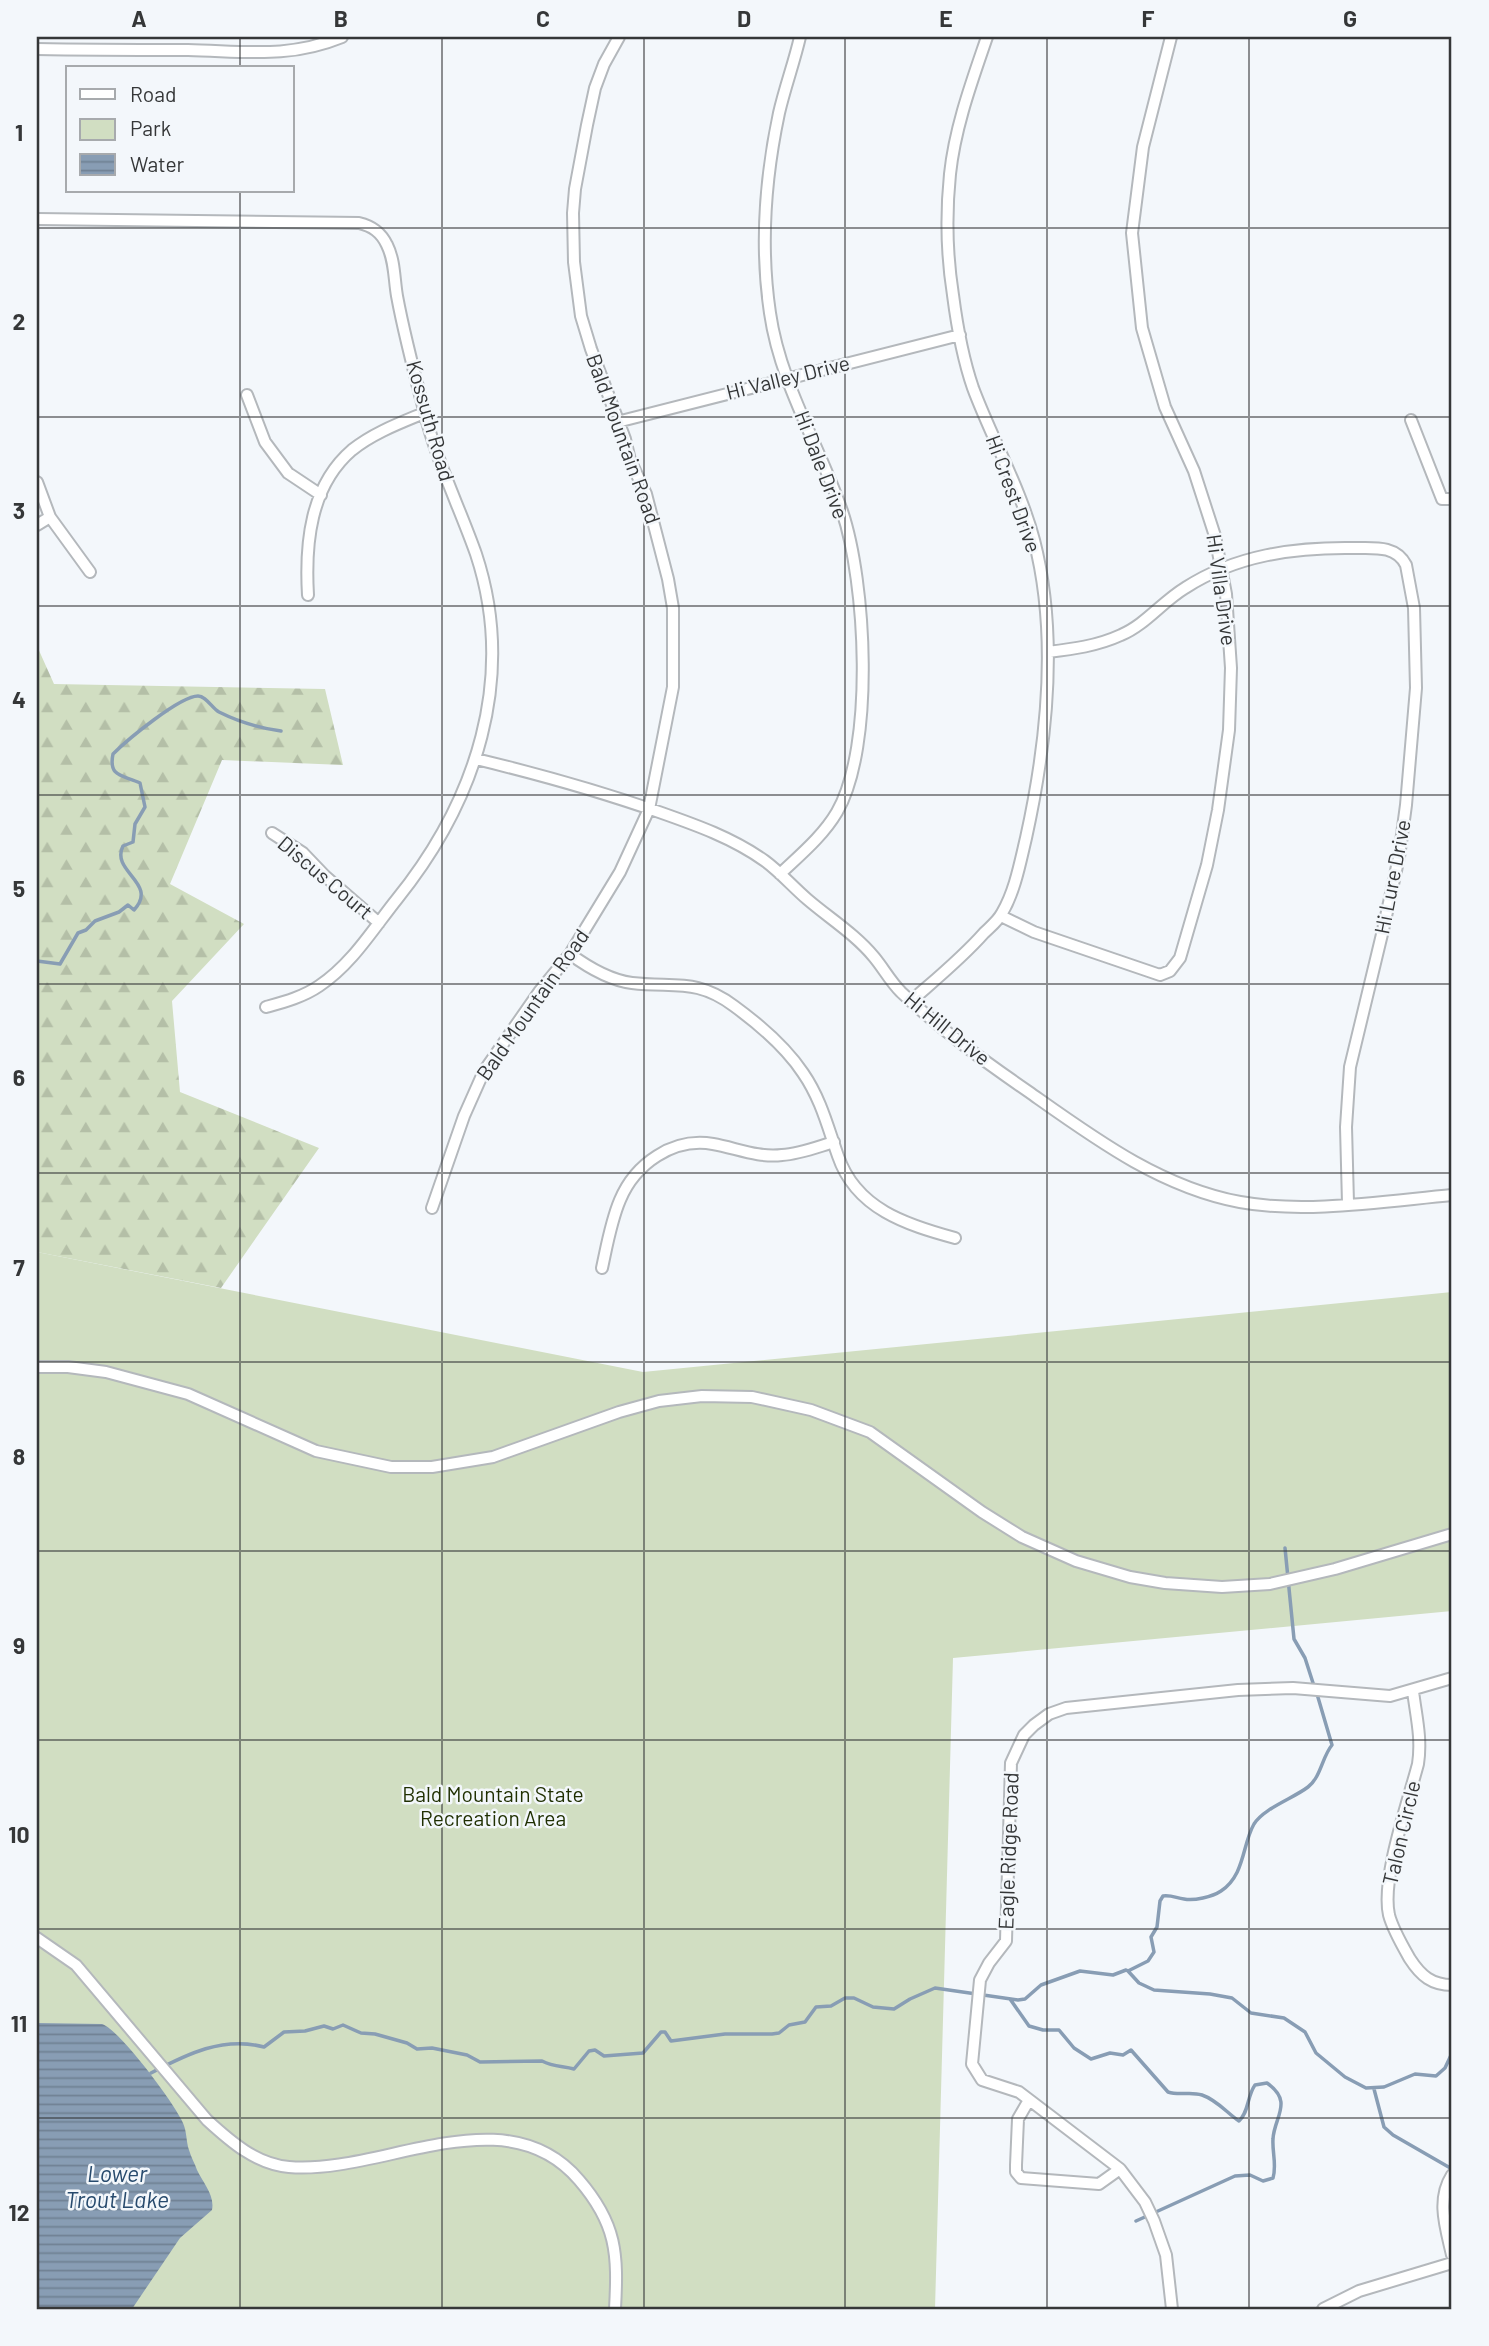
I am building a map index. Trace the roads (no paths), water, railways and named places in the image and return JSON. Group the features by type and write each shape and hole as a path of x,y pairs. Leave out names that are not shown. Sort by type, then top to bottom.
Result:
{"street":[{"path":"181,50 182,37"},
{"path":"37,49 181,50 266,54 301,49 342,37"},
{"name":"Bald Mountain Road","path":"432,1208 464,1116 484,1071 539,992 570,954 620,872 649,809 673,687 673,608 654,518 601,381 581,316 574,262 573,213 595,88 619,37"},
{"name":"Hi Dale Drive","path":"780,874 819,836 837,813 846,793 852,772 861,711 863,641 859,587 842,513 787,378 770,315 763,242 769,167 780,111 800,37"},
{"name":"Hi Crest Drive","path":"911,1001 976,942 1001,915 1020,864 1031,814 1044,718 1048,652 1044,597 1034,540 1017,491 973,387 952,294 950,173 962,115 987,37"},
{"name":"Hi Villa Drive","path":"1001,915 1034,932 1160,975 1170,971 1180,958 1207,864 1229,730 1231,668 1226,594 1215,536 1195,471 1165,407 1142,328 1132,233 1143,147 1171,37"},
{"name":"Kossuth Road","path":"37,219 359,223 377,229 387,244 393,262 397,295 425,413 476,556 485,593 491,639 492,677 476,759 447,827 411,882 357,950 320,986 296,998 266,1007"},
{"name":"Hi Valley Drive","path":"617,422 960,335"},
{"path":"247,395 265,442 288,473 321,495"},
{"path":"308,595 306,562 310,531 321,495 334,471 352,451 376,435 425,413"},
{"path":"1411,420 1442,499 1452,499"},
{"path":"37,482 50,517 90,572"},
{"path":"37,525 50,517"},
{"name":"Hi Lure Drive","path":"1221,569 1253,558 1320,548 1382,548 1396,552 1406,565 1414,608 1416,688 1406,805 1399,857 1350,1067 1345,1137 1348,1203"},
{"path":"1048,652 1098,644 1126,633 1184,588 1221,569"},
{"name":"Hi Hill Drive","path":"476,759 553,778 649,809 740,845 766,862 806,898 843,926 875,958 887,978 939,1027 1046,1105 1114,1151 1154,1173 1200,1192 1241,1202 1278,1206 1452,1195"},
{"name":"Discus Court","path":"272,833 303,853 379,923"},
{"path":"570,954 587,967 611,978 632,983 681,984 701,988 731,1003 766,1031 803,1072 825,1116 843,1169 867,1200 889,1216 915,1227 956,1238"},
{"path":"602,1268 620,1200 632,1178 657,1155 686,1143 700,1142 756,1154 783,1155 834,1142"},
{"path":"37,1367 68,1367 106,1372 188,1394 316,1451 391,1467 432,1467 493,1457 619,1412 659,1401 702,1396 752,1397 811,1410 870,1432 1022,1537 1076,1562 1130,1577 1165,1583 1222,1587 1270,1584 1335,1569 1452,1534"},
{"name":"Eagle Ridge Road","path":"1172,2309 1166,2255 1154,2221 1145,2202 1120,2169 1011,2088 982,2080 972,2064 980,1980 1006,1941 1011,1763 1024,1735 1034,1724 1049,1714 1066,1708 1238,1690 1293,1688 1390,1696 1452,1678"},
{"name":"Talon Circle","path":"1413,1691 1420,1730 1420,1747 1388,1878 1387,1901 1389,1916 1413,1963 1429,1981 1438,1985 1452,1985"},
{"path":"37,1938 76,1965 207,2120 231,2143 257,2159 288,2167 323,2167 472,2140 509,2139 545,2153 572,2172 596,2200 612,2232 617,2272 615,2309"},
{"path":"1029,2100 1018,2119 1016,2172 1021,2178 1099,2184 1120,2169"},
{"path":"1452,2175 1444,2191 1443,2205 1452,2255"},
{"path":"1323,2309 1359,2291 1452,2263"}],"water":[{"name":"Lower Trout Lake","path":"37,2023 102,2024 121,2039 146,2068 178,2113 191,2155 210,2194 212,2210 180,2238 132,2309 37,2309"}],"waterway":[{"path":"37,961 60,964 78,933 86,930 95,921 119,912 128,905 134,910 140,901 141,892 121,855 123,846 133,842 135,824 145,807 140,783 115,772 113,754 141,729 167,711 198,696 219,712 234,719 281,731"},
{"path":"37,1488 37,1494"},
{"path":"1285,1548 1294,1639 1305,1658 1314,1686"},
{"path":"151,2073 178,2059 220,2045 249,2044 264,2047 284,2032 305,2031 324,2026 333,2029 343,2025 361,2033 407,2043 417,2049 432,2048 467,2055 480,2062 542,2061 574,2069 589,2051 595,2050 604,2056 643,2053 661,2032 665,2032 671,2041 725,2034 779,2033 789,2025 805,2022 816,2007 831,2006 845,1998 854,1998 873,2007 894,2009 935,1988 1018,2000 1025,1999 1041,1985 1080,1971 1113,1975 1128,1971 1148,1961 1154,1952 1151,1937 1157,1927 1163,1896 1193,1899 1208,1897 1221,1891 1235,1877 1250,1832 1259,1818 1308,1787 1316,1778 1332,1745 1317,1694"},
{"path":"1128,1971 1139,1983 1154,1990 1232,1998 1251,2013 1284,2018 1305,2032 1316,2053 1345,2077 1366,2088 1384,2087 1415,2074 1436,2076 1445,2068 1452,2053"},
{"path":"1010,1999 1029,2026 1043,2030 1059,2030 1074,2048 1091,2059 1110,2053 1123,2055 1131,2050 1168,2092 1193,2093 1207,2097 1239,2121 1245,2113 1255,2085 1267,2083 1279,2097 1281,2103 1273,2139 1273,2178 1263,2181 1250,2175 1235,2176 1136,2221"},
{"path":"1374,2089 1384,2127 1452,2169"}],"park label":[{"name":"Bald Mountain State Recreation Area","path":"493,1807"}]}
